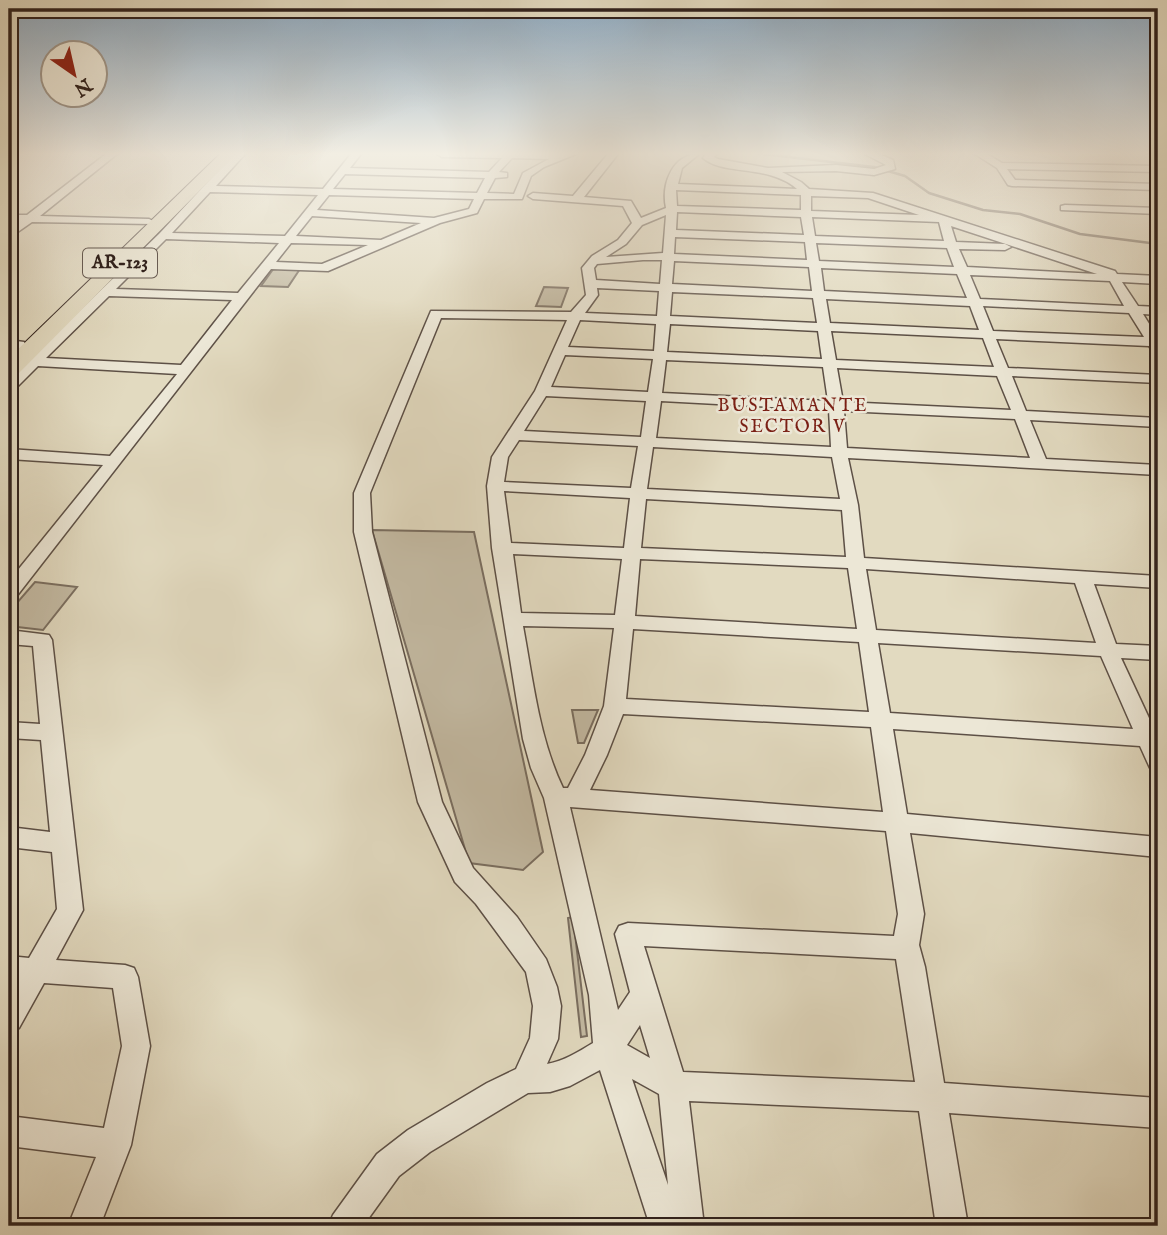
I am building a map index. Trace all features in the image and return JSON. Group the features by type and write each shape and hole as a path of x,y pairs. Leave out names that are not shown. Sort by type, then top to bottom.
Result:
{"main road":[{"name":"AR-123","path":"12,348 156,229 170,212"},
{"name":"AR-123","path":"9,370 170,212"}],"street":[{"path":"9,235 38,212"},
{"path":"9,387 107,292 156,229 179,212"},
{"path":"13,583 187,370 189,363 309,212 436,221"},
{"path":"267,265 324,268 436,221 471,212"},
{"path":"632,212 638,223"},
{"path":"666,212 638,223 622,242 592,262 587,273 592,284 592,295 575,316 542,391 500,457 495,486 501,548 534,739 542,768 566,797 603,995 608,1050 666,1226"},
{"path":"566,797 596,755 615,706 643,452 648,441 664,321 664,288 672,212"},
{"path":"760,212 944,219"},
{"path":"921,212 1111,274 1157,344"},
{"path":"806,213 836,405 839,452 850,505 856,564 911,914 909,929 904,937 905,948 912,967 952,1226"},
{"path":"9,218 386,242"},
{"path":"944,219 986,334 1040,463"},
{"path":"671,233 1030,247"},
{"path":"592,262 635,256 1158,280"},
{"path":"592,284 1158,311"},
{"path":"107,292 240,297"},
{"path":"526,1079 544,1039 547,1006 544,987 537,967 508,925 464,875 430,802 363,532 362,493 436,314 575,316 1157,344"},
{"path":"561,351 1158,379"},
{"path":"35,362 187,370"},
{"path":"542,391 1158,422"},
{"path":"515,435 1158,470"},
{"path":"9,454 114,461"},
{"path":"495,486 850,505"},
{"path":"501,548 634,552 1158,582"},
{"path":"1083,578 1108,650 1153,739 1158,762"},
{"path":"512,619 625,622 1158,653"},
{"path":"9,637 42,640 69,910 9,1019"},
{"path":"615,706 880,720 1153,739"},
{"path":"9,730 51,733"},
{"path":"566,797 736,812 897,821 1158,846"},
{"path":"9,837 62,843"},
{"path":"688,1226 673,1086 628,934 905,948"},
{"path":"9,968 125,977 136,1046 116,1145 84,1226"},
{"path":"344,1226 388,1165 457,1115 526,1079 550,1078 570,1072 608,1050 644,995"},
{"path":"608,1050 673,1086 930,1097 1158,1114"},
{"path":"9,1131 116,1145"}],"shaded area":[{"path":"274,268 300,269 288,287 261,286"},
{"path":"544,287 568,288 561,307 536,306"},
{"path":"372,530 474,532 543,852 523,870 469,863"},
{"path":"35,582 77,587 43,630 9,626 9,612"},
{"path":"572,710 598,710 584,743 578,743"},
{"path":"573,917 587,1036 581,1037 568,918"}],"waterway":[{"path":"998,212 1020,214 1080,234 1158,244"}],"district":[{"name":"BUSTAMANTE SECTOR V","path":"793,416"}]}
